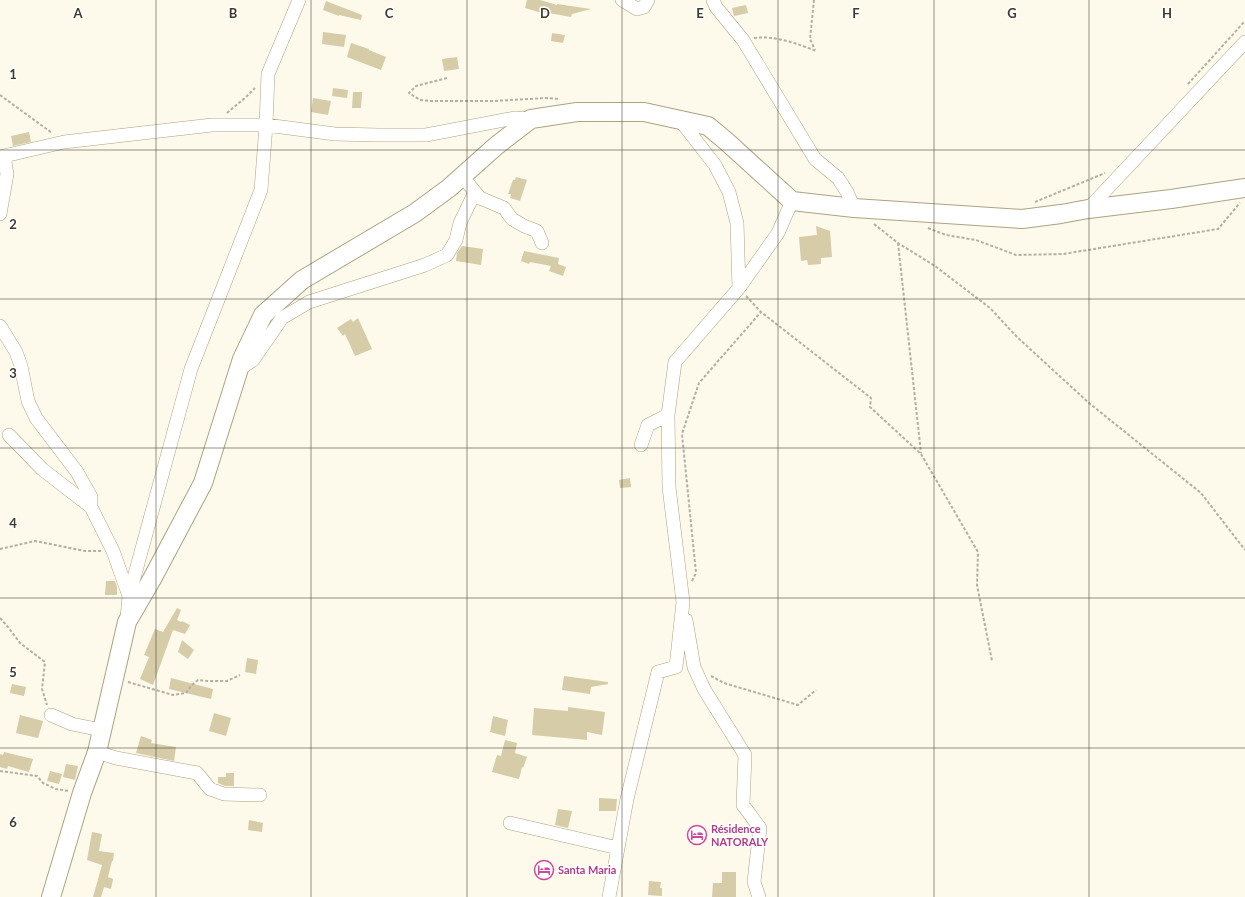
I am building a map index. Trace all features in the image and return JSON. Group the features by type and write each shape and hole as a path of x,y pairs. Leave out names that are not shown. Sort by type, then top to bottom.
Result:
{"street":[{"path":"50,897 82,793 97,752 113,677 127,622 129,596 191,369 261,190 268,74 299,0"},
{"path":"622,0 637,9 644,7 648,0"},
{"path":"713,0 743,40 815,159 838,178 847,192 854,208"},
{"path":"1088,209 1245,42"},
{"path":"0,214 7,174 2,157 64,142 212,125 266,125 335,134 426,135 515,118 531,119 577,112 644,112 708,126 792,201 854,208 1022,219 1171,199 1243,195"},
{"path":"127,622 152,579 203,483 238,370 263,315 302,280 415,213 449,188 496,146 531,119"},
{"path":"680,120 715,165 729,192 737,223 738,288"},
{"path":"462,176 480,198 504,208 512,219 524,226 537,230 542,242"},
{"path":"238,370 253,360 282,318 309,302 425,265 447,255 456,240 460,223 475,192"},
{"path":"759,897 754,882 760,828 742,805 745,755 704,689 694,667 683,602 669,487 668,415 675,362 738,288 778,233 792,201"},
{"path":"0,326 16,352 21,366 28,401 36,418 77,472 91,497 91,506 113,551 129,596"},
{"path":"641,445 648,425 668,415"},
{"path":"9,435 42,469 91,506"},
{"path":"609,897 627,799 658,672 676,667 683,602"},
{"path":"51,715 72,724 101,730"},
{"path":"97,752 116,758 197,773 210,789 224,794 260,795"},
{"path":"510,823 618,848"}],"path":[{"path":"743,40 763,37 801,45 816,51 810,38 814,0"},
{"path":"1184,89 1245,20"},
{"path":"212,125 246,97 268,74"},
{"path":"447,78 416,86 409,93 420,100 432,101 493,101 546,98 567,100"},
{"path":"0,95 64,142"},
{"path":"1034,203 1105,173"},
{"path":"924,226 946,235 976,240 1016,255 1063,254 1218,229 1243,195"},
{"path":"873,223 898,243 935,266 990,308 1017,337 1089,403 1201,493 1245,550"},
{"path":"898,243 921,454"},
{"path":"738,288 761,312 870,398 870,407 921,454 978,552 977,585 992,661"},
{"path":"683,602 696,573 682,434 699,383 761,312"},
{"path":"0,549 35,541 85,551 113,551"},
{"path":"0,618 20,643 45,662 42,689 51,715"},
{"path":"694,667 724,683 798,705 816,690"},
{"path":"113,677 173,695 186,693 198,680 227,681 240,675"},
{"path":"0,771 37,776 43,783 56,789 82,793"}],"building":[{"path":"527,0 540,0 557,5 591,9 572,14 571,17 542,13 525,8"},
{"path":"326,1 362,15 361,20 339,16 323,10"},
{"path":"746,5 748,13 734,16 732,8"},
{"path":"323,32 346,35 344,47 322,44"},
{"path":"552,33 565,35 563,43 551,41"},
{"path":"351,43 386,57 381,70 347,57"},
{"path":"457,57 459,69 444,71 442,59"},
{"path":"333,88 348,90 347,98 332,96"},
{"path":"353,92 362,92 361,108 352,108"},
{"path":"313,98 331,101 328,115 311,112"},
{"path":"29,132 31,142 13,146 11,136"},
{"path":"516,177 527,180 520,201 510,198 511,194 508,194 513,180 515,180"},
{"path":"816,226 830,231 832,257 821,258 821,264 808,265 807,260 801,261 799,237 817,235"},
{"path":"462,246 483,249 481,265 456,261 457,253"},
{"path":"524,251 559,258 558,264 566,267 563,276 549,271 551,266 530,262 529,264 521,261"},
{"path":"358,318 372,349 355,356 345,334 343,336 337,328 351,319 353,322"},
{"path":"630,478 631,487 620,488 619,480"},
{"path":"106,581 115,581 117,595 105,595"},
{"path":"177,608 181,610 177,620 190,625 185,634 173,630 153,685 140,679 149,657 144,655 155,629 163,632"},
{"path":"182,640 194,650 188,659 178,652"},
{"path":"247,658 258,660 256,674 245,672"},
{"path":"564,676 608,682 608,684 591,687 590,694 562,690"},
{"path":"171,678 213,689 211,699 169,689"},
{"path":"12,684 26,687 24,696 10,693"},
{"path":"568,707 605,712 602,735 587,732 587,740 532,735 534,708 568,711"},
{"path":"214,713 231,718 226,736 209,731"},
{"path":"20,715 43,721 38,738 16,733"},
{"path":"493,716 508,720 505,736 490,732"},
{"path":"141,736 152,740 151,743 176,747 174,761 136,753"},
{"path":"505,740 517,743 515,753 527,757 523,768 522,767 519,779 492,772 497,755 501,756"},
{"path":"4,752 33,759 29,772 8,766 7,769 0,767 0,754 3,755"},
{"path":"66,764 78,766 75,780 63,777"},
{"path":"50,771 62,774 59,784 47,781"},
{"path":"226,773 234,773 234,786 225,786 218,783 218,777 226,777"},
{"path":"599,798 617,799 616,811 599,811"},
{"path":"558,809 572,811 568,828 555,825"},
{"path":"249,820 263,823 262,832 248,830"},
{"path":"92,832 102,834 99,851 114,853 108,877 113,879 111,889 104,887 101,897 93,897 102,865 87,860"},
{"path":"722,872 736,872 736,897 712,897 713,883 722,883"},
{"path":"649,881 661,882 660,888 662,888 662,896 648,895"}],"place":[{"name":"Résidence NATORALY","path":"697,835"},
{"name":"Santa Maria","path":"544,870"}]}
